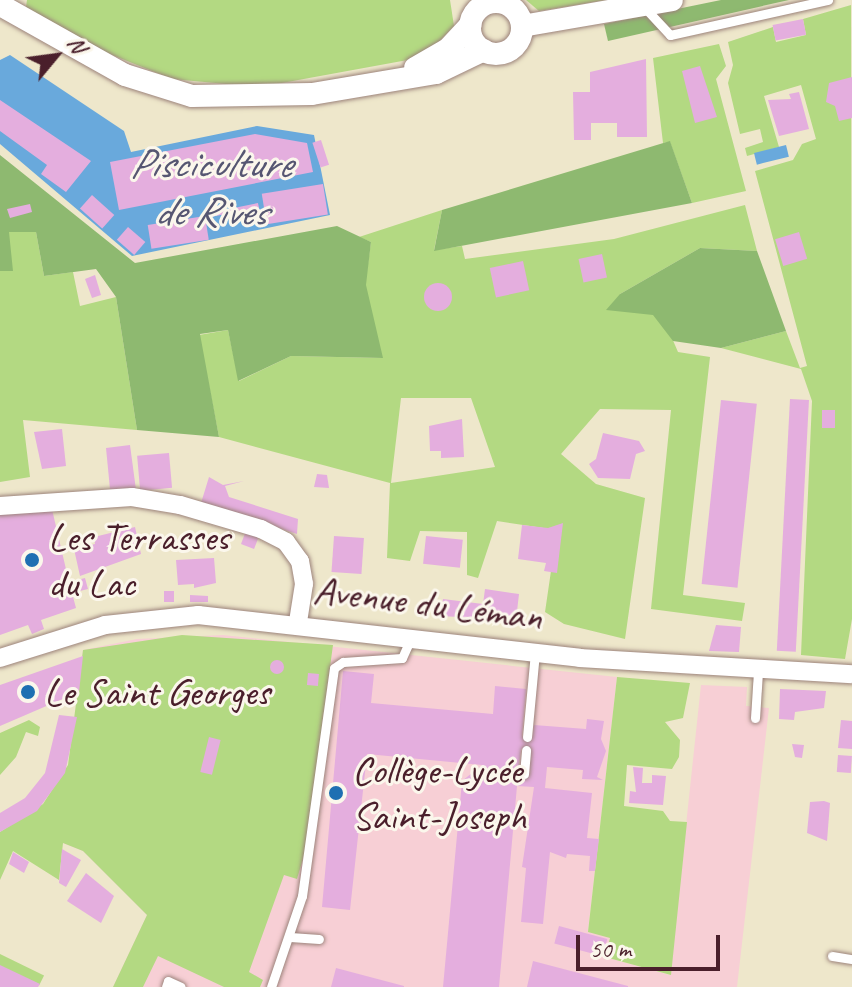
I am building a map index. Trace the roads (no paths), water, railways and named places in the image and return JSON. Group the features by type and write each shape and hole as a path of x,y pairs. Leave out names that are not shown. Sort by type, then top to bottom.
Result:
{"street":[{"path":"522,26 672,0"},
{"path":"395,77 436,58 470,25 477,10 496,2 512,8 522,26"},
{"path":"2,3 110,68 178,94 277,97 436,73 484,50"},
{"path":"470,25 473,38 484,50 496,53 512,48 522,26"},
{"path":"0,506 132,497 180,505 261,529 286,542 300,561 304,584 298,623"},
{"name":"Avenue du Léman","path":"0,658 75,632 136,619 198,615 298,623 535,653 758,671 852,674"}],"lane":[{"path":"643,6 670,35 828,0"},
{"path":"271,987 290,937 305,875 334,668 343,662 402,658 412,636"},
{"path":"527,737 535,653"},
{"path":"755,718 758,671"},
{"path":"524,774 526,750"},
{"path":"290,937 319,939"},
{"path":"832,956 852,959"},
{"path":"166,987 168,981 181,987"}],"water":[{"name":"Pisciculture de Rives","path":"10,55 124,131 131,152 257,126 314,135 330,215 132,256 0,144 0,60"},
{"path":"786,145 789,157 757,165 754,153"}],"place":[{"name":"Les Terrasses du Lac","path":"32,560"},
{"name":"Le Saint Georges","path":"28,692"},
{"name":"Collège-Lycée Saint-Joseph","path":"336,793"}]}
